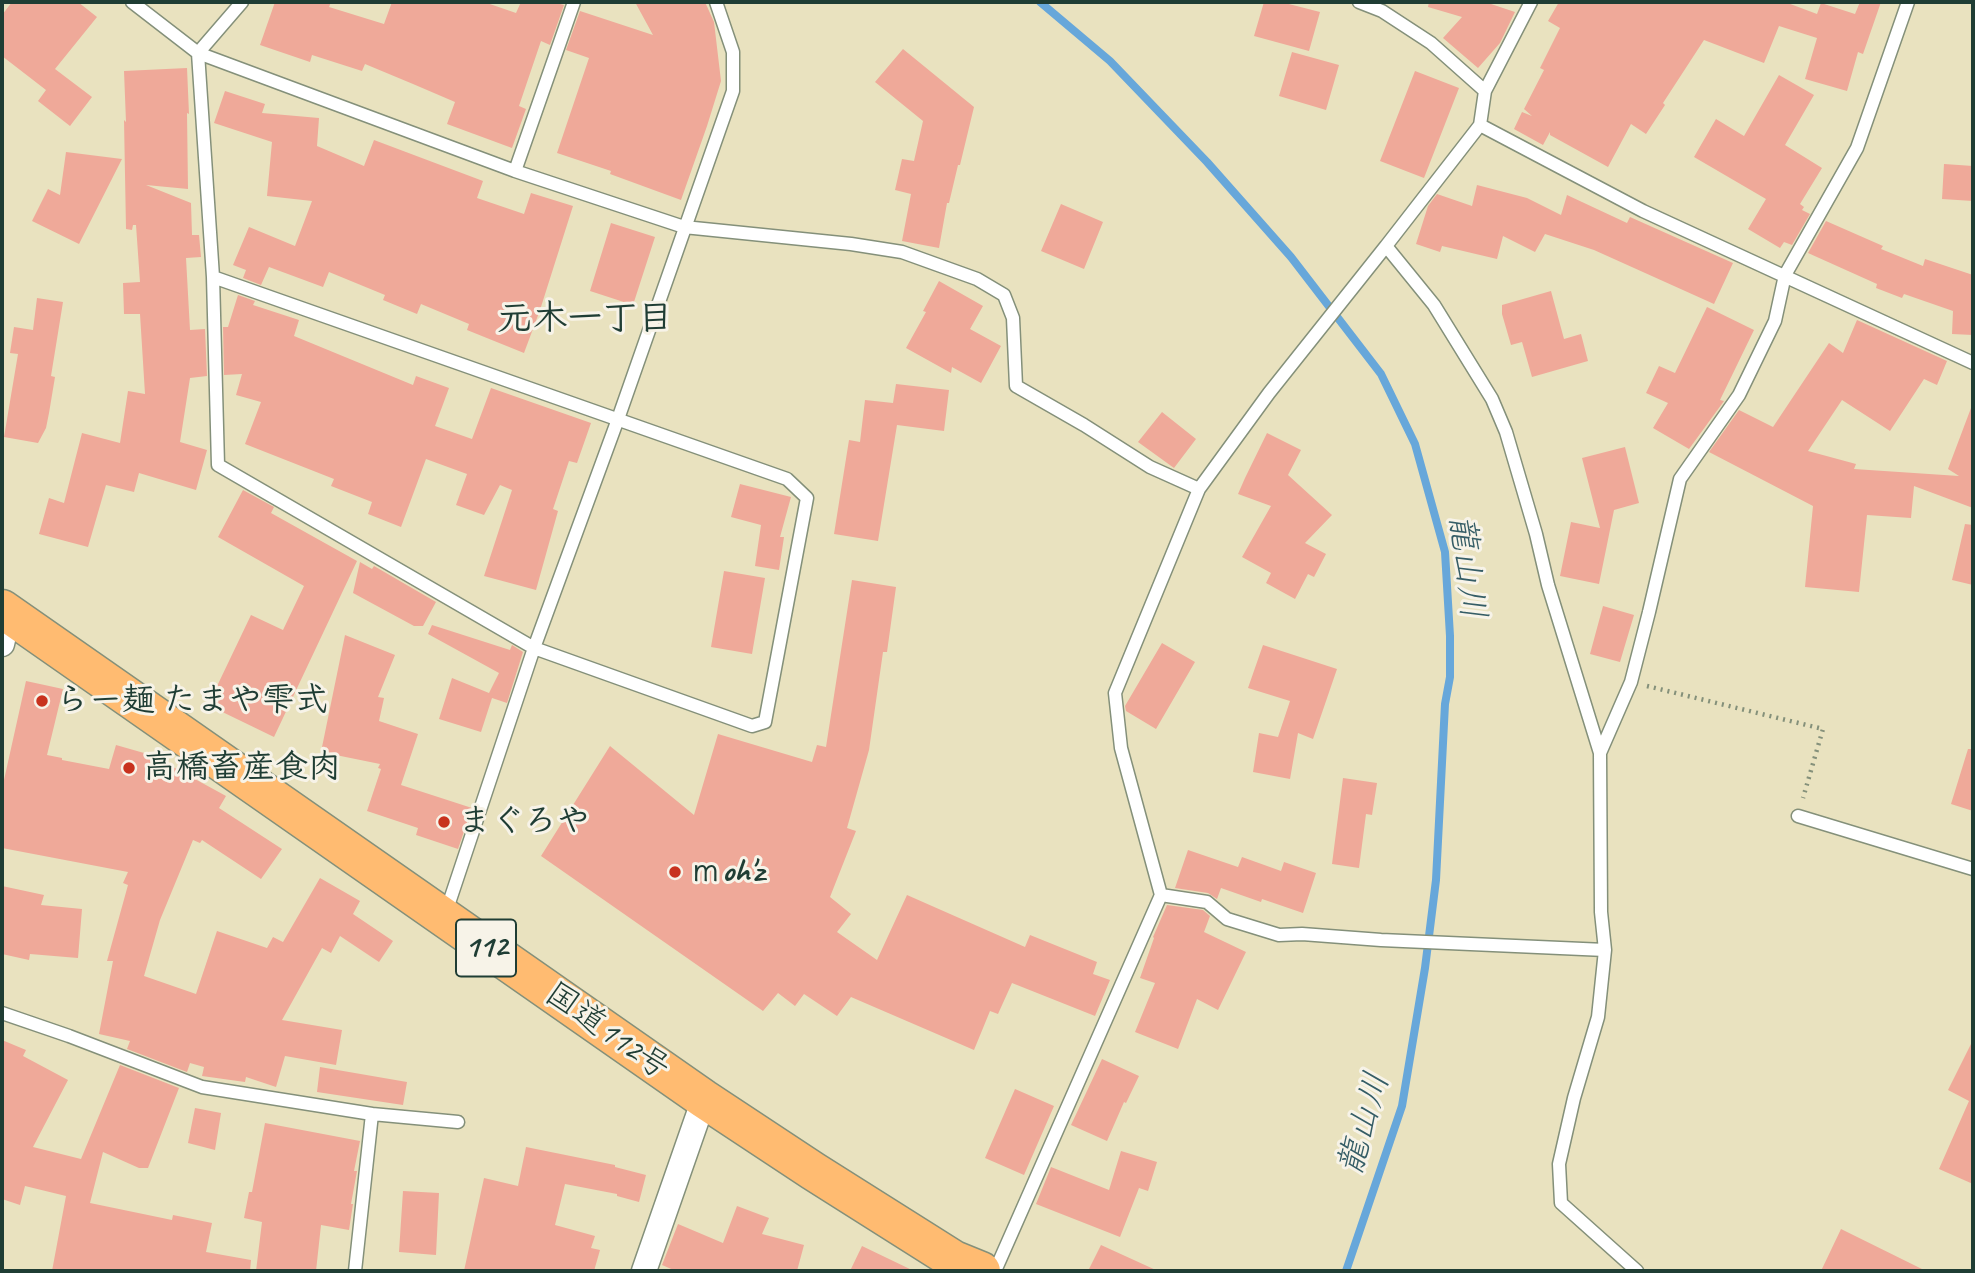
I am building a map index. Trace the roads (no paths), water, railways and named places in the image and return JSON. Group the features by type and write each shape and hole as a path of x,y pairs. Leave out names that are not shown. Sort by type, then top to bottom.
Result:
{"highway":[{"name":"国道112号","path":"4,622 444,918 704,1099 961,1267"}],"street":[{"path":"644,1271 704,1099"}],"lane":[{"path":"132,2 198,53 515,171 684,227 890,250 977,279 1004,295 1013,318 1016,386 1150,467 1199,489"},
{"path":"213,276 787,479 807,498 765,722 752,726 534,648 218,465 213,276 198,53 242,2"},
{"path":"515,171 574,2"},
{"path":"444,918 534,648 733,91 733,52 716,2"},
{"path":"1359,2 1382,11 1431,43 1485,91"},
{"path":"995,1271 1161,895 1121,748 1115,693 1199,489 1269,393 1480,125 1485,91 1531,2"},
{"path":"1600,753 1631,682 1680,479 1739,395 1775,321 1785,275 1857,148 1908,2"},
{"path":"1480,125 1643,211 1973,363"},
{"path":"1386,246 1434,305 1492,399 1506,432 1548,585 1600,753 1601,912 1605,950 1598,1017 1574,1098 1559,1164 1561,1203 1637,1271"},
{"path":"1798,816 1973,869"},
{"path":"1161,895 1207,902 1227,919 1279,935 1605,950"},
{"path":"2,1013 202,1087 372,1114 458,1122"},
{"path":"355,1271 372,1114"}],"waterway":[{"name":"龍山川","path":"1040,2 1110,61 1207,162 1291,257 1381,374 1415,444 1445,552 1450,677 1445,704 1436,880 1425,968 1402,1106 1346,1271"}],"place":[{"name":"らー麺 たまや雫式","path":"42,701"},
{"name":"高橋畜産食肉","path":"129,768"},
{"name":"まぐろや","path":"444,822"},
{"name":"ｍoh'z","path":"675,872"}],"district":[{"name":"元木一丁目","path":"585,320"}]}
